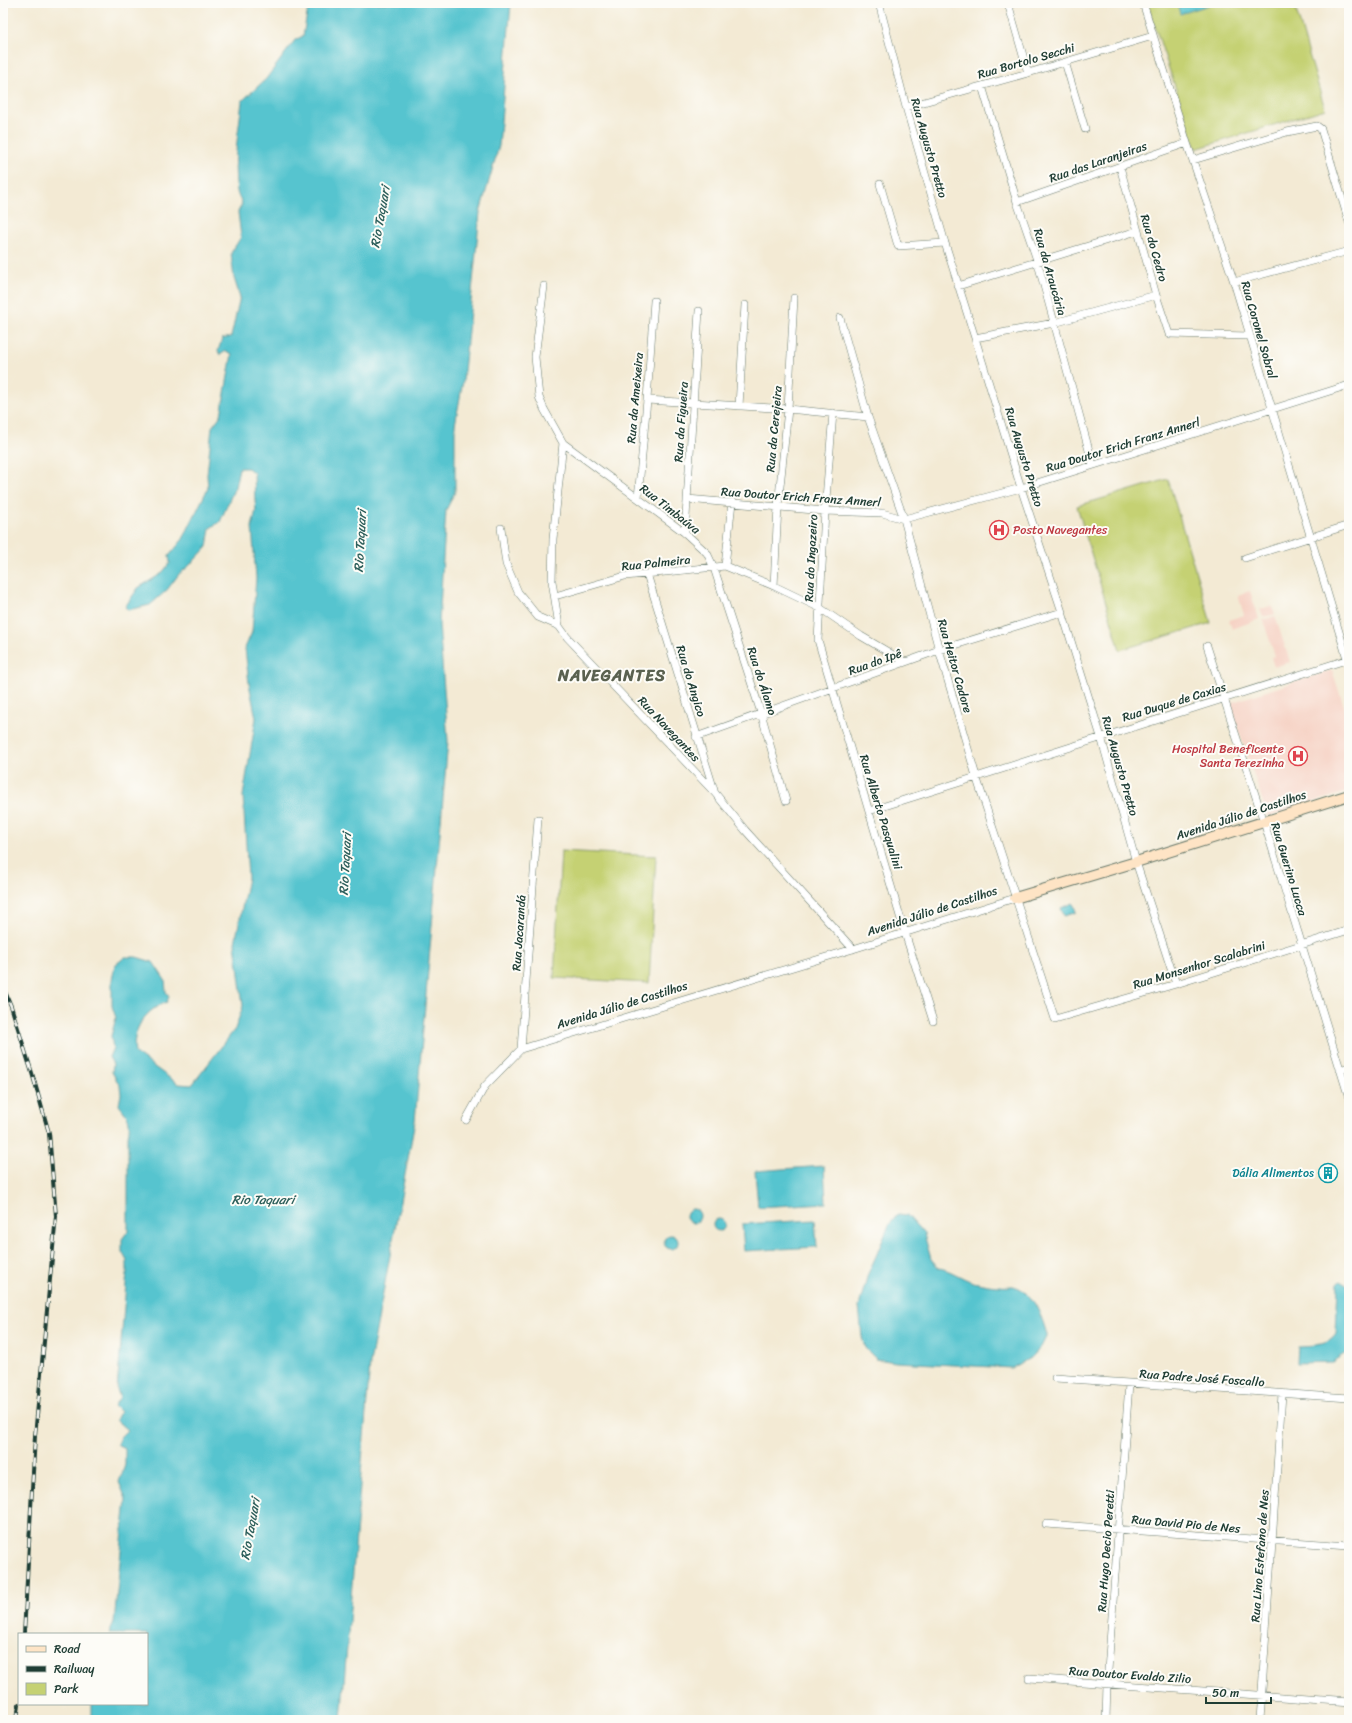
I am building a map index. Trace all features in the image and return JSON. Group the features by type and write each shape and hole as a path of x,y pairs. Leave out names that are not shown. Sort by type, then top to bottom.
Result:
{"street":[{"name":"Rua Augusto Pretto","path":"879,3 906,107 958,286 1021,488 1062,612 1101,737 1136,862 1176,984"},
{"path":"1008,3 1028,73"},
{"name":"Rua Coronel Sobral","path":"1143,3 1187,144 1234,282 1348,661"},
{"name":"Rua Bortolo Secchi","path":"906,107 1153,36"},
{"path":"1065,62 1084,129"},
{"name":"Rua da Araucária","path":"982,86 1017,202 1037,260 1093,465"},
{"path":"1193,160 1287,132 1317,126 1321,130 1349,222"},
{"name":"Rua das Laranjeiras","path":"1017,202 1187,144"},
{"name":"Rua do Cedro","path":"1120,167 1137,231 1169,334 1249,336"},
{"path":"880,184 898,246 945,243"},
{"path":"958,286 1037,260 1137,231"},
{"path":"1234,282 1349,251"},
{"name":"Rua Timbaúva","path":"544,286 535,357 539,397 544,409 563,442 685,534 707,553 714,568"},
{"path":"975,338 1054,323 1156,295"},
{"name":"Rua da Cerejeira","path":"774,586 778,506 788,409 794,298"},
{"name":"Rua da Ameixeira","path":"638,498 654,301"},
{"path":"739,406 745,305"},
{"name":"Rua da Figueira","path":"685,534 694,404 698,311"},
{"name":"Rua Heitor Cadore","path":"840,318 868,417 904,519 939,650 976,776 1054,1019"},
{"name":"Rua Doutor Erich Franz Annerl","path":"687,499 824,511 882,513 904,519 1021,488 1349,385"},
{"path":"647,400 833,412 868,417"},
{"name":"Rua do Ingazeiro","path":"820,608 824,511 833,412"},
{"path":"559,626 552,581 553,538 563,442"},
{"path":"725,566 732,502"},
{"path":"1245,558 1349,524"},
{"path":"501,528 506,564 518,592 538,616 559,626"},
{"path":"714,568 725,566 774,586 820,608 860,636 905,662"},
{"name":"Rua Palmeira","path":"555,596 625,576 714,568"},
{"name":"Rua do Álamo","path":"714,568 761,714 786,801"},
{"name":"Rua do Angico","path":"647,574 696,737 715,793"},
{"name":"Rua Alberto Pasqualini","path":"820,608 818,640 905,933 933,1021"},
{"name":"Rua do Ipê","path":"696,737 939,650 1062,612"},
{"name":"Rua Navegantes","path":"559,626 573,643 715,793 745,830 853,949"},
{"name":"Rua Guerino Lucca","path":"1207,646 1264,822 1349,1098"},
{"name":"Rua Duque de Caxias","path":"869,811 976,776 1348,661"},
{"name":"Avenida Júlio de Castilhos","path":"521,1049 853,949 1349,795"},
{"name":"Rua Jacarandá","path":"521,1049 538,819"},
{"name":"Rua Monsenhor Scalabrini","path":"1054,1019 1176,984 1349,930"},
{"path":"466,1120 485,1086 521,1049"},
{"path":"1340,1070 1349,1067"},
{"name":"Rua Padre José Foscallo","path":"1055,1378 1349,1398"},
{"name":"Rua Hugo Decio Peretti","path":"1106,1720 1107,1684 1129,1384"},
{"name":"Rua Lino Estefano de Nes","path":"1260,1720 1282,1394"},
{"name":"Rua David Pio de Nes","path":"1046,1524 1273,1542 1349,1546"},
{"name":"Rua Doutor Evaldo Zilio","path":"1029,1678 1349,1702"}],"shaded area":[{"path":"1250,591 1259,619 1232,629 1229,620 1244,615 1238,595"},
{"path":"1272,606 1275,614 1263,617 1260,609"},
{"path":"1275,616 1290,662 1274,667 1271,657 1275,656 1263,620"},
{"name":"Hospital Beneficente Santa Terezinha","path":"1332,670 1349,721 1349,791 1268,817 1230,703"}],"green space":[{"path":"1147,3 1294,3 1325,109 1196,149"},
{"path":"1168,479 1211,623 1120,650 1077,506"},
{"path":"561,851 656,856 649,983 554,978"}],"water":[{"name":"Rio Taquari","path":"309,3 511,3 499,146 480,212 463,381 455,425 455,492 446,510 439,624 448,741 415,1121 370,1363 341,1720 92,1720 92,1705 148,1705 148,1633 109,1633 114,1623 126,1499 119,1482 125,1465 125,1449 117,1444 120,1437 127,1430 116,1420 120,1412 114,1406 120,1397 117,1390 127,1272 127,1261 122,1252 122,1239 128,1231 129,1126 127,1116 119,1105 121,1094 120,1086 112,1072 113,1064 109,1057 113,1048 111,1036 116,1018 112,1006 112,980 115,965 125,957 136,957 153,962 165,980 166,992 169,996 167,1002 152,1010 141,1022 135,1036 135,1053 178,1084 192,1085 235,1029 243,1006 235,943 248,878 243,796 256,718 249,684 245,648 252,632 256,578 252,527 256,510 254,473 248,468 239,468 235,487 220,522 210,528 207,547 179,574 167,590 150,605 128,610 125,607 138,588 161,574 170,563 169,556 183,539 208,488 207,475 212,427 221,415 232,354 226,351 220,355 218,351 222,339 231,337 240,297 234,278 231,253 241,237 238,212 242,204 237,193 235,169 236,146 242,101 266,79 295,40 303,36"},
{"path":"1177,3 1209,3 1209,5 1180,14"},
{"path":"1073,903 1076,912 1064,916 1061,908"},
{"path":"824,1166 826,1203 758,1207 755,1171"},
{"path":"693,1209 698,1211 700,1216 698,1221 693,1223 688,1221 686,1216 688,1211"},
{"path":"898,1214 907,1215 924,1234 931,1259 939,1268 948,1270 973,1282 993,1286 1013,1286 1026,1293 1036,1305 1047,1335 1041,1347 1032,1357 1012,1368 896,1362 876,1359 865,1348 862,1337 859,1306 868,1274 889,1225"},
{"path":"721,1219 724,1220 724,1230 717,1231 714,1230 713,1223 714,1220"},
{"path":"815,1220 817,1247 744,1251 742,1224"},
{"path":"668,1235 674,1235 678,1239 678,1245 674,1249 668,1249 664,1245 664,1239"},
{"path":"1341,1281 1349,1286 1349,1351 1332,1362 1297,1363 1298,1346 1324,1343 1333,1338 1336,1334 1338,1284"}],"railway":[{"path":"3,987 11,1006 49,1133 56,1216 35,1436 24,1633"},
{"path":"17,1720 19,1705"}],"place":[{"name":"Posto Navegantes","path":"999,530"},
{"name":"Hospital Beneficente Santa Terezinha","path":"1298,756"},
{"name":"Dália Alimentos","path":"1328,1173"}],"district":[{"name":"NAVEGANTES","path":"612,675"}]}
